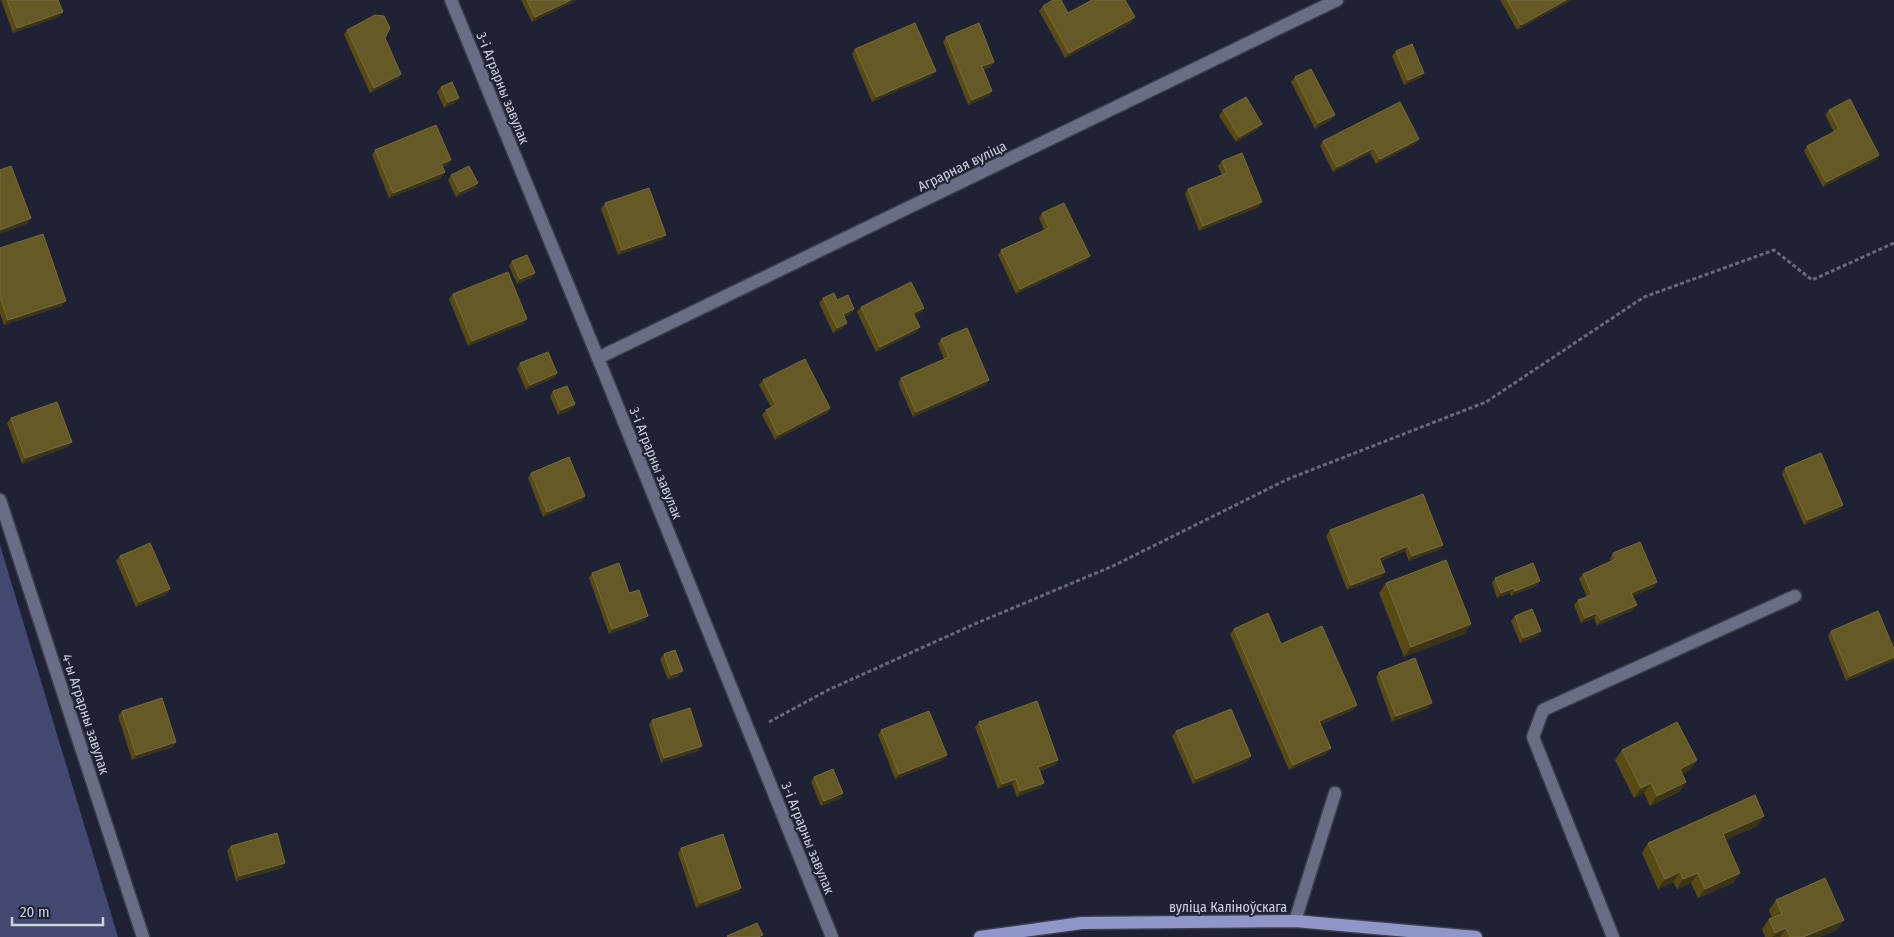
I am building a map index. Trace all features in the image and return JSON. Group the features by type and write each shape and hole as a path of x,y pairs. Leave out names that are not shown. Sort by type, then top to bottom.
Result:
{"main road":[{"name":"вуліца Каліноўскага","path":"980,937 1082,923 1295,921 1476,937"}],"street":[{"name":"3-і Аграрны завулак","path":"451,0 832,937"},
{"name":"Аграрная вуліца","path":"598,358 1337,0"},
{"name":"4-ы Аграрны завулак","path":"0,500 143,937"},
{"path":"1613,937 1533,737 1543,710 1795,596"},
{"path":"1295,921 1335,793"}],"path":[{"path":"748,732 846,682 977,622 1113,566 1288,479 1486,402 1644,297 1774,250 1812,280 1894,243"}],"shaded area":[{"path":"0,545 118,937 0,937"}],"building":[{"path":"7,0 58,0 63,12 17,28"},
{"path":"527,0 571,0 535,17"},
{"path":"1053,0 1061,0 1068,13 1092,0 1125,0 1135,17 1069,53 1043,6"},
{"path":"1507,0 1566,0 1521,25"},
{"path":"375,15 384,16 390,28 385,38 401,74 374,88 347,30"},
{"path":"915,23 936,71 876,97 855,49"},
{"path":"979,23 994,62 982,66 992,91 972,100 946,37"},
{"path":"1412,44 1424,73 1408,80 1396,51"},
{"path":"1311,69 1335,115 1318,123 1295,77"},
{"path":"452,82 459,98 448,102 441,87"},
{"path":"1246,97 1262,124 1239,137 1223,110"},
{"path":"1850,99 1879,155 1826,182 1807,146 1839,129 1829,110"},
{"path":"1400,102 1419,139 1380,159 1374,148 1337,167 1323,141"},
{"path":"436,125 451,160 441,164 445,172 393,193 375,150"},
{"path":"1242,153 1262,202 1203,226 1188,189 1227,173 1222,161"},
{"path":"11,166 31,218 0,230 0,170"},
{"path":"469,166 478,183 460,192 451,175"},
{"path":"649,188 666,235 622,250 605,203"},
{"path":"1064,203 1090,256 1020,289 1001,250 1049,228 1042,213"},
{"path":"43,234 66,301 8,320 0,297 0,248"},
{"path":"527,255 535,273 520,279 512,261"},
{"path":"508,272 527,319 472,341 453,294"},
{"path":"911,282 924,308 913,313 920,327 880,347 861,307"},
{"path":"834,293 837,300 848,295 854,309 843,314 847,323 837,328 823,298"},
{"path":"967,328 989,380 916,412 901,378 949,357 941,339"},
{"path":"548,352 557,373 530,385 520,363"},
{"path":"805,359 830,408 778,435 766,410 776,405 763,380"},
{"path":"567,386 575,404 561,410 553,391"},
{"path":"57,402 72,442 25,458 11,418"},
{"path":"1821,453 1843,505 1807,520 1785,468"},
{"path":"569,457 585,496 547,512 531,473"},
{"path":"1423,494 1443,545 1412,556 1408,546 1379,558 1385,572 1351,585 1330,530"},
{"path":"1640,542 1657,582 1631,593 1637,605 1601,620 1597,613 1585,618 1578,600 1592,595 1583,574 1616,559 1613,553"},
{"path":"150,543 170,589 139,602 120,556"},
{"path":"1446,560 1471,624 1411,647 1386,583"},
{"path":"619,563 629,593 639,590 648,616 612,629 592,573"},
{"path":"1533,563 1540,581 1515,591 1514,588 1501,593 1495,578"},
{"path":"1532,609 1541,631 1523,638 1515,616"},
{"path":"1878,611 1894,649 1894,657 1850,676 1831,631"},
{"path":"1268,613 1281,644 1322,626 1357,705 1319,721 1331,748 1293,765 1234,629"},
{"path":"675,650 683,671 671,675 664,654"},
{"path":"1415,658 1432,703 1396,716 1379,672"},
{"path":"162,698 176,742 136,755 122,711"},
{"path":"1037,701 1058,760 1038,767 1044,783 1020,791 1016,779 1002,784 979,722"},
{"path":"690,708 702,746 664,758 652,720"},
{"path":"1231,709 1251,756 1196,779 1176,731"},
{"path":"929,711 947,755 899,774 881,730"},
{"path":"1677,722 1697,760 1680,769 1686,782 1657,796 1651,783 1641,788 1622,750"},
{"path":"833,769 843,793 824,801 814,777"},
{"path":"1755,795 1764,816 1723,834 1740,873 1705,889 1698,873 1683,879 1680,872 1665,879 1648,843"},
{"path":"277,833 285,863 239,876 231,846"},
{"path":"723,834 741,888 700,903 681,848"},
{"path":"1825,878 1844,920 1803,937 1790,937 1786,928 1775,933 1769,919 1782,914 1776,900"},
{"path":"757,923 763,935 758,937 727,936"}]}
